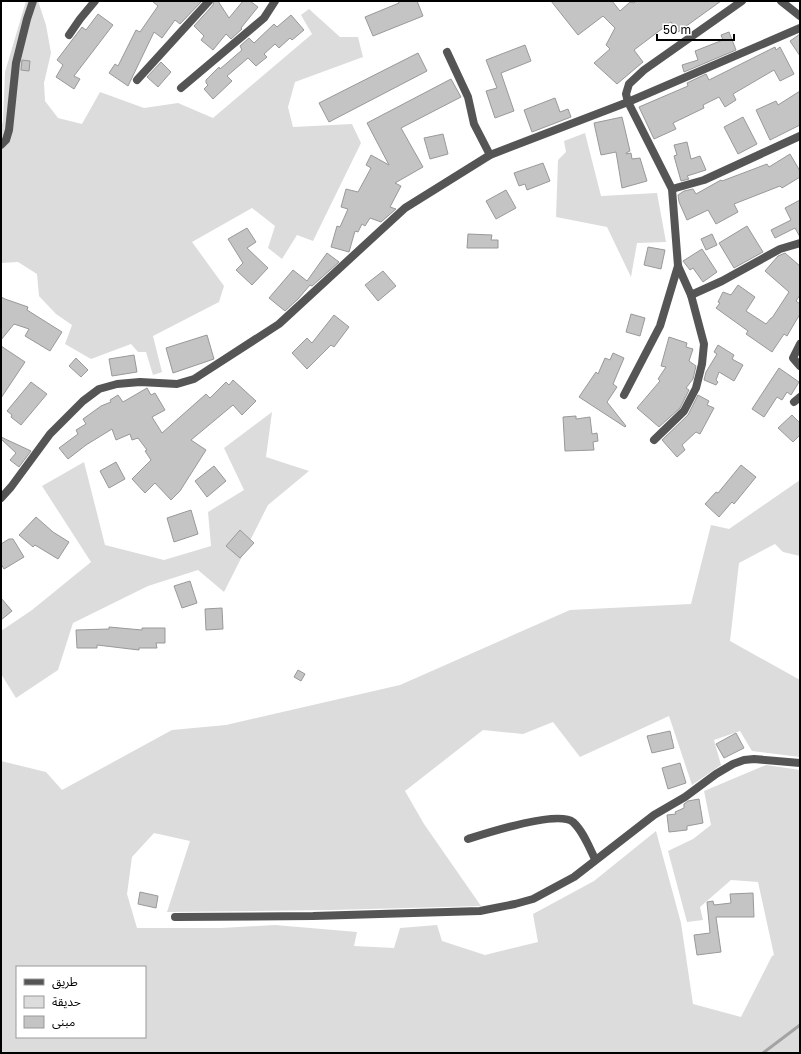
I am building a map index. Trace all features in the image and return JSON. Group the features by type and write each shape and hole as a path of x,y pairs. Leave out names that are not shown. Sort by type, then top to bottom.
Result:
{"street":[{"path":"1,145 6,140 9,130 16,63 33,1"},
{"path":"69,35 95,1"},
{"path":"137,80 209,1"},
{"path":"181,88 264,18 275,1"},
{"path":"654,440 684,411 696,388 702,364 704,344 690,295 678,266 672,189 628,102 626,94 629,84 644,70 742,1"},
{"path":"781,1 800,16"},
{"path":"1,498 11,487 50,434 83,401 99,389 117,384 140,382 176,384 194,379 279,324 405,208 490,155 628,102 800,28"},
{"path":"447,52 468,98 474,124 490,155"},
{"path":"672,189 704,180 800,136"},
{"path":"690,295 722,281 780,249 800,243"},
{"path":"624,395 660,326 678,266"},
{"path":"800,344 793,358 800,366"},
{"path":"175,917 321,916 480,911 515,904 533,899 574,877 654,815 685,797 716,774 733,764 744,760 754,759 800,763"},
{"path":"468,839 509,827 550,819 564,818 572,821 578,827 596,859"}],"green space":[{"path":"26,1 38,1 46,25 51,53 44,83 45,101 58,118 82,124 100,92 144,108 178,103 213,118 312,34 301,15 309,9 340,37 358,37 363,57 295,82 288,107 293,127 352,124 361,143 313,241 297,235 282,259 268,248 275,226 252,208 192,242 224,286 219,302 153,336 162,372 153,375 146,352 138,352 131,344 91,359 65,344 72,325 56,314 39,296 37,274 18,262 1,263 1,128 3,121 5,72"},
{"path":"585,133 601,196 657,193 666,242 637,243 631,277 607,227 556,217 558,160 566,152 564,141"},
{"path":"272,412 266,457 309,471 268,505 224,592 198,570 148,586 73,623 58,670 16,698 1,674 1,631 32,610 91,562 42,486 84,462 105,545 164,560 211,546 208,512 244,490 224,448"},
{"path":"800,480 800,556 783,552 775,544 739,563 730,641 800,680 800,757 752,751 740,731 714,740 721,765 692,785 669,716 580,757 553,722 523,734 483,730 405,791 424,824 481,906 167,912 190,841 154,833 132,857 127,894 137,928 221,928 275,925 357,932 354,946 394,948 400,928 437,925 442,941 485,955 538,942 533,914 594,881 656,831 681,923 693,1004 741,1017 772,956 774,955 758,882 731,880 700,907 703,920 687,922 668,851 693,839 711,825 704,791 766,765 800,770 800,1053 1,1053 1,761 46,772 62,790 172,730 226,725 400,685 570,610 691,604 711,525 729,529"}],"building":[{"path":"152,1 202,1 180,24 175,20 162,38 154,32 128,86 109,73 115,64 118,66 136,30 140,32 158,6"},
{"path":"214,1 218,1 229,18 243,1 250,1 258,7 241,28 242,29 231,39 226,34 213,50 201,40 204,36 194,26 213,5"},
{"path":"398,1 417,1 423,16 373,36 365,17 399,3"},
{"path":"551,1 612,1 620,11 630,2 634,3 636,1 721,1 678,32 671,22 634,50 643,62 617,84 594,63 610,49 606,45 615,28 603,16 578,35"},
{"path":"98,14 113,25 74,76 80,79 74,89 56,77 63,65 57,60 82,27 86,30"},
{"path":"291,15 304,30 292,40 290,38 279,48 275,44 264,54 267,57 256,66 248,58 227,76 232,81 213,99 204,89 208,85 206,80 219,67 220,69 242,50 240,46 249,38 254,43 274,24 277,27"},
{"path":"729,32 736,50 684,72 682,65 698,60 695,51 723,40 721,35"},
{"path":"800,34 800,56 790,41"},
{"path":"525,45 531,61 501,73 514,111 495,118 486,91 497,88 486,60"},
{"path":"775,47 776,50 780,47 794,74 780,81 774,70 733,94 736,100 725,107 719,97 703,105 704,108 673,123 676,129 654,139 639,107 688,86 687,83 706,74 709,80"},
{"path":"418,53 427,71 329,122 319,103"},
{"path":"22,60 30,61 29,71 21,70"},
{"path":"161,62 171,72 158,87 147,77"},
{"path":"451,79 461,97 401,128 423,167 395,183 401,186 390,207 396,209 381,222 370,218 365,226 362,224 358,232 355,231 349,252 331,247 337,226 340,227 348,209 341,207 346,189 358,192 371,168 366,165 371,155 389,165 367,123"},
{"path":"800,91 800,125 770,140 756,110 776,101 778,105"},
{"path":"555,98 560,112 568,109 571,117 532,132 524,110"},
{"path":"622,117 630,151 626,154 631,153 632,159 640,158 647,181 622,188 616,152 601,155 594,123"},
{"path":"743,117 757,144 738,154 724,127"},
{"path":"443,134 448,154 430,159 424,138"},
{"path":"687,142 691,159 700,156 706,170 687,176 689,179 681,181 674,156 677,155 674,145"},
{"path":"790,154 800,171 800,177 782,188 780,186 734,204 738,212 716,224 708,210 687,220 679,202 678,195 684,191 693,189 696,194 721,180 722,181 767,164 769,167"},
{"path":"543,163 550,181 527,190 525,184 519,186 514,173"},
{"path":"506,190 516,208 496,219 486,201"},
{"path":"800,200 800,237 795,228 775,238 771,230 791,220 785,208"},
{"path":"747,226 763,252 734,268 719,243"},
{"path":"247,228 256,242 247,248 268,268 252,285 236,270 243,263 228,239"},
{"path":"468,234 492,235 491,240 498,240 498,248 467,248"},
{"path":"712,234 717,245 706,250 701,239"},
{"path":"648,247 665,250 661,269 644,265"},
{"path":"702,249 717,272 703,282 693,268 690,270 683,261"},
{"path":"327,253 339,262 312,286 310,285 285,311 269,298 293,270 307,281"},
{"path":"785,253 800,266 800,295 796,301 800,304 800,314 787,336 784,334 772,352 746,334 748,331 716,308 720,303 718,302 723,292 731,295 738,285 755,297 746,311 766,324 772,318 789,292 765,271 778,256"},
{"path":"383,271 396,286 378,301 365,285"},
{"path":"1,297 28,307 27,310 62,332 50,351 25,336 29,329 14,324 1,340"},
{"path":"631,314 645,318 640,336 626,332"},
{"path":"334,315 349,327 334,347 331,345 307,369 292,353 307,338 312,343"},
{"path":"207,335 214,359 173,373 166,348"},
{"path":"669,337 687,343 686,347 693,349 689,361 696,366 693,379 686,388 689,390 680,408 659,427 637,408 660,381 658,379 666,367 661,366"},
{"path":"718,345 734,355 732,359 743,365 734,381 719,372 716,380 718,382 716,385 704,380 706,372 717,354 714,352"},
{"path":"1,346 25,362 1,398"},
{"path":"613,353 624,358 613,384 617,387 607,402 626,426 625,427 579,397 596,372 598,374 605,358 610,360"},
{"path":"134,355 137,372 112,376 109,359"},
{"path":"76,358 88,370 81,377 69,366"},
{"path":"779,368 799,382 791,395 787,392 782,400 777,397 764,417 752,409"},
{"path":"233,380 256,401 242,415 233,405 191,440 206,450 180,491 171,500 155,483 145,493 132,479 151,460 145,451 147,450 138,438 132,440 130,434 116,440 112,429 86,445 68,459 59,448 78,434 76,430 86,424 83,419 101,406 111,402 110,400 118,395 123,402 147,388 151,395 155,393 165,410 152,417 162,433 206,394 210,398 226,382 229,385"},
{"path":"31,382 47,394 21,425 11,417 12,415 7,411"},
{"path":"698,395 709,401 707,405 714,408 700,434 696,432 682,445 685,450 677,457 662,440 688,415"},
{"path":"792,415 800,423 800,435 793,442 778,428"},
{"path":"576,416 576,419 590,417 592,434 597,433 598,441 593,442 594,450 565,451 563,417"},
{"path":"1,437 31,451 19,467 10,460 16,453 1,439"},
{"path":"116,462 125,479 109,488 100,471"},
{"path":"741,465 756,477 734,504 732,502 719,517 705,504 716,492 718,493"},
{"path":"214,466 226,481 207,497 195,481"},
{"path":"191,510 198,534 174,542 167,518"},
{"path":"36,517 53,532 69,542 58,559 35,545 33,547 19,535"},
{"path":"240,530 254,543 240,558 226,546"},
{"path":"9,539 13,539 24,557 4,569 1,564 1,544"},
{"path":"190,581 197,603 182,608 174,586"},
{"path":"1,598 12,611 1,620"},
{"path":"222,608 223,629 206,630 205,609"},
{"path":"109,627 142,630 142,628 165,628 165,643 156,643 157,648 139,648 139,650 97,645 97,648 77,648 76,630 109,629"},
{"path":"298,670 305,674 301,681 294,677"},
{"path":"670,731 674,748 652,753 647,736"},
{"path":"736,733 744,748 724,758 716,744"},
{"path":"680,763 686,783 668,789 662,768"},
{"path":"699,799 703,823 687,826 687,830 669,832 667,815 676,814 675,812 684,808 684,804 688,801"},
{"path":"140,892 158,896 156,908 138,904"},
{"path":"753,893 754,917 716,917 721,952 697,955 694,935 710,933 707,902 713,901 714,905 731,903 730,894"}],"waterway":[{"path":"763,1053 800,1025"}]}
